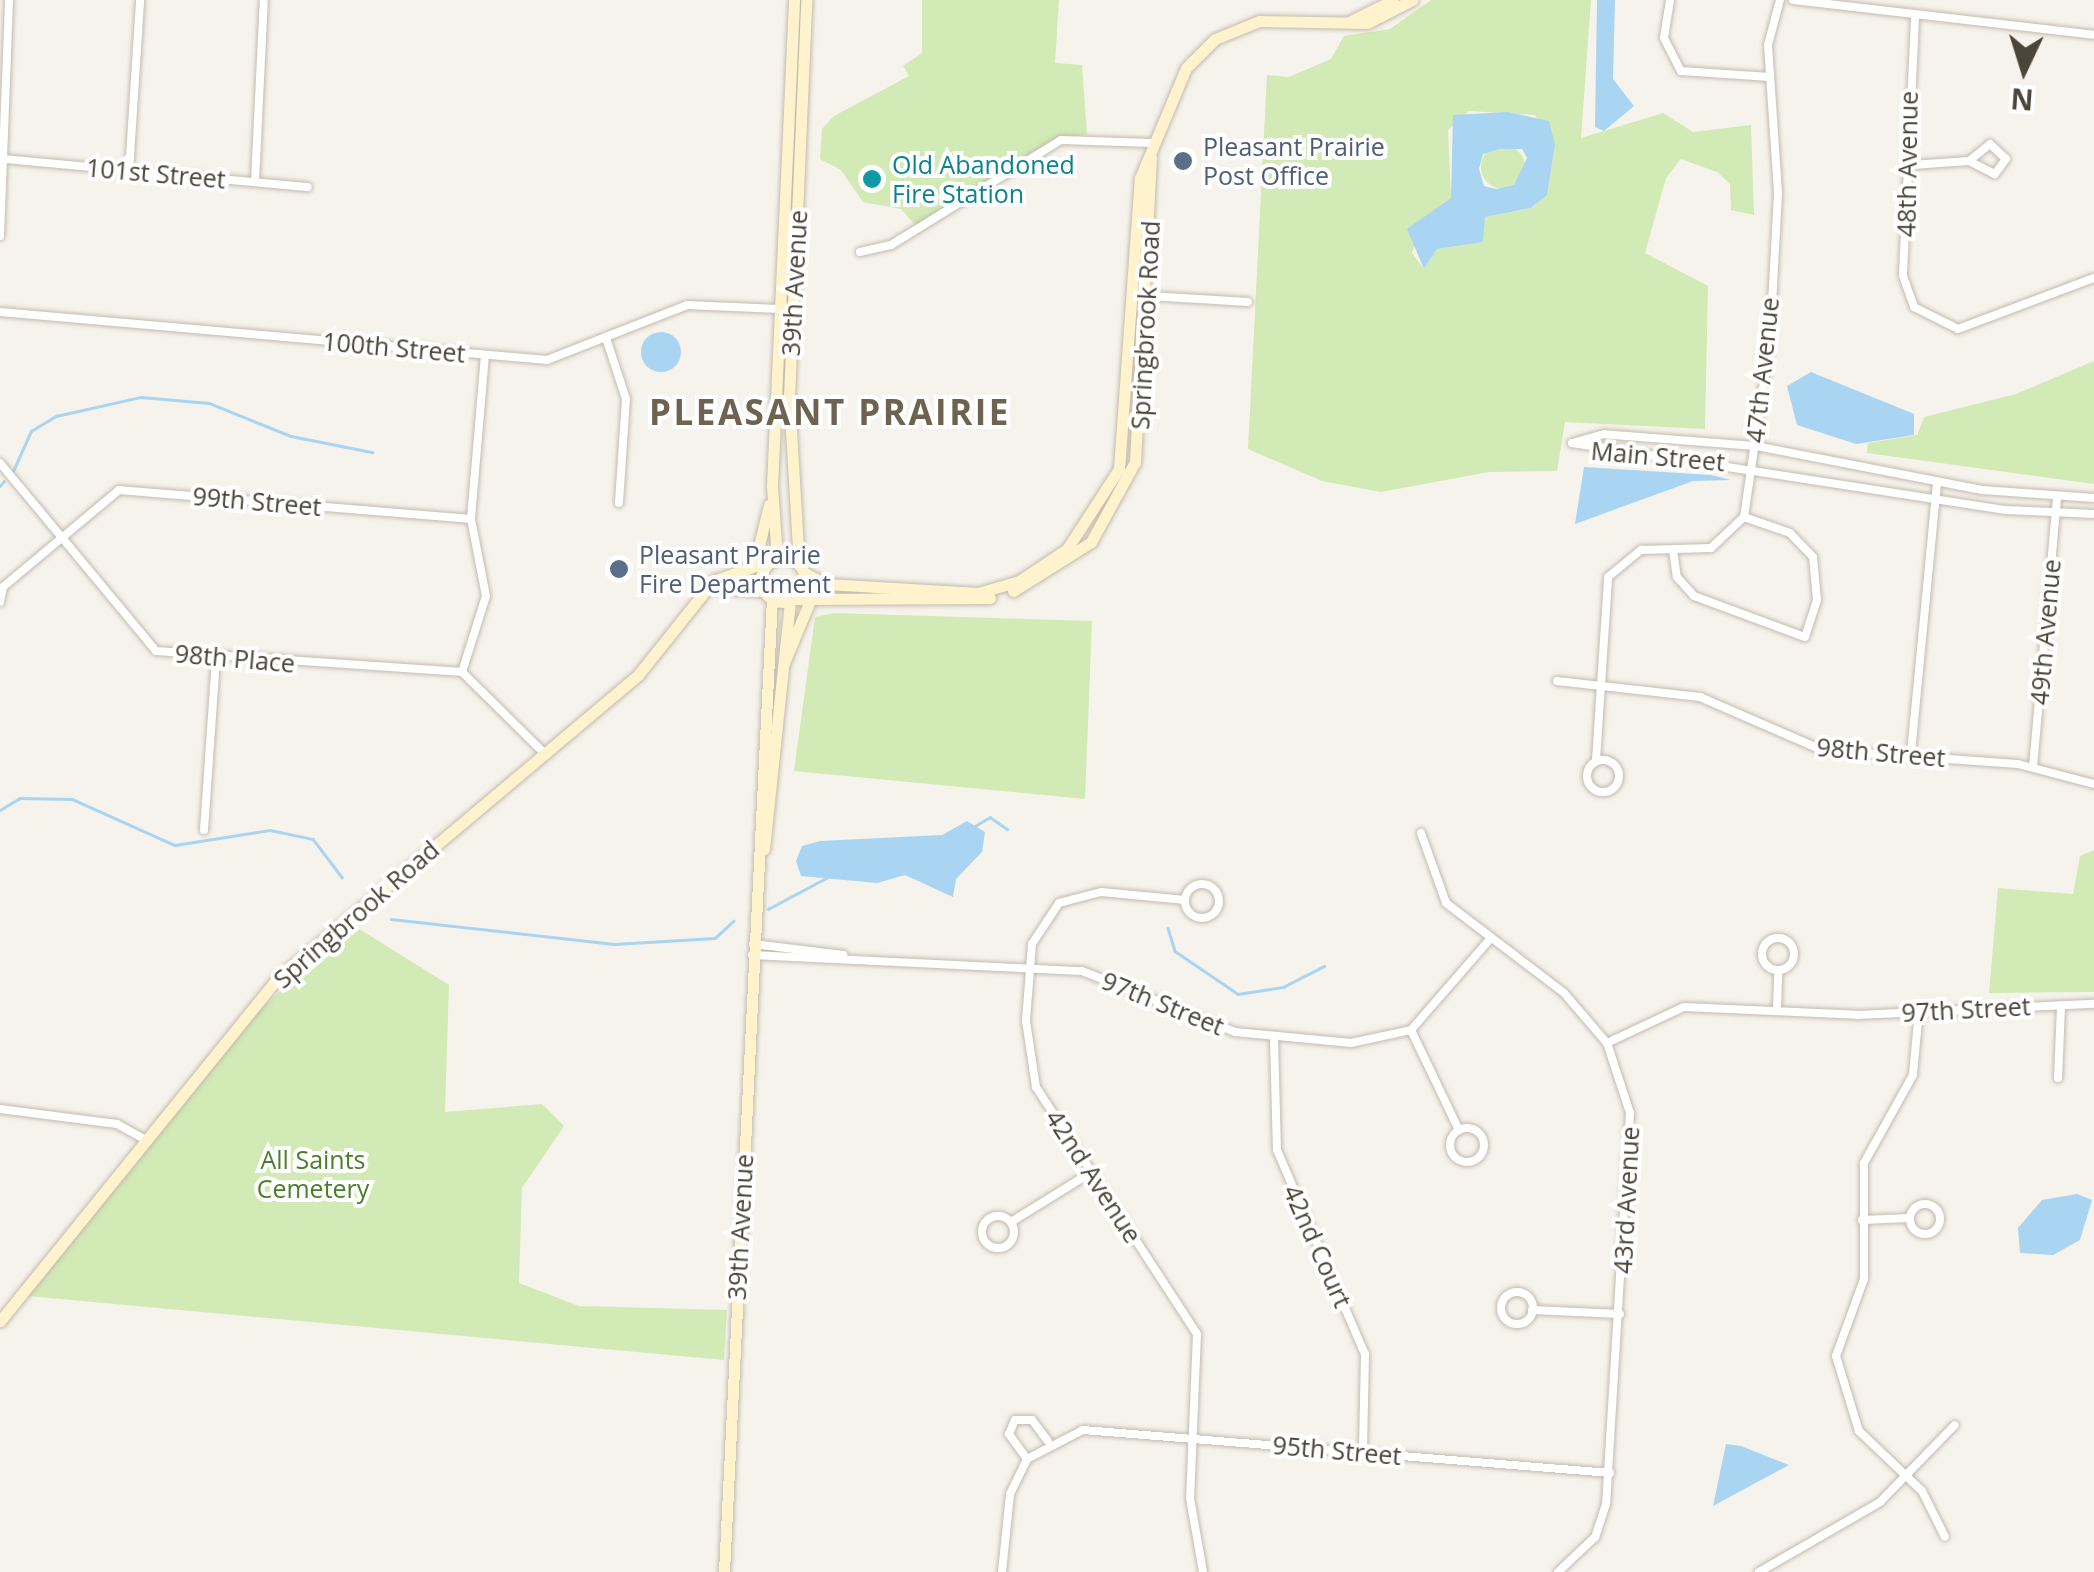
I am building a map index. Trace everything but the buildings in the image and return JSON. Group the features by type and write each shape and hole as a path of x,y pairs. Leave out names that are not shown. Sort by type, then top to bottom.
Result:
{"street":[{"path":"0,236 9,0"},
{"path":"129,172 140,0"},
{"path":"255,182 264,0"},
{"name":"39th Avenue","path":"724,1572 767,595 775,560 772,486 794,0"},
{"name":"39th Avenue","path":"756,882 783,667 801,568 788,398 806,0"},
{"name":"Springbrook Road","path":"1345,24 1392,0"},
{"name":"Springbrook Road","path":"0,1321 277,979 638,674 709,587 775,560 801,568 826,584 978,593 1018,582 1067,549 1119,470 1133,295 1151,143 1186,68 1215,39 1259,21 1367,23 1412,0"},
{"path":"1670,0 1664,38 1680,70 1770,77"},
{"name":"47th Avenue","path":"1744,517 1755,446 1778,192 1768,34 1780,0"},
{"path":"1793,0 1914,19 2094,35"},
{"name":"48th Avenue","path":"1914,19 1912,165 1902,279 1914,308 1958,329 2094,278"},
{"path":"860,252 891,244 1061,140 1151,143"},
{"name":"Springbrook Road","path":"767,595 793,600 981,600 1038,582 1090,542 1138,452 1149,296 1151,143"},
{"path":"1912,165 1970,161 1994,174 2006,159 1990,144 1970,161"},
{"name":"101st Street","path":"4,160 308,187"},
{"path":"1133,295 1248,302"},
{"name":"100th Street","path":"0,312 547,360 687,305 779,310"},
{"path":"606,338 626,400 619,503"},
{"path":"485,355 471,519 486,596 462,672 544,753"},
{"name":"Main Street","path":"2094,498 2057,498 1937,482 1755,446 1604,434 1572,443 1752,464 1935,499 2056,514 2094,514"},
{"name":"98th Place","path":"0,464 156,651 216,660 462,672"},
{"path":"1911,753 1937,482"},
{"path":"754,566 772,486"},
{"name":"99th Street","path":"0,602 3,587 119,490 471,519"},
{"name":"49th Avenue","path":"2033,767 2057,498"},
{"path":"1596,760 1617,771 1608,791 1588,780 1596,760 1608,577 1632,554 1673,550 1710,548 1744,517 1790,534 1814,557 1817,600 1805,638 1694,596 1677,577 1673,550"},
{"path":"709,587 767,595"},
{"path":"783,667 811,598"},
{"path":"204,830 216,660"},
{"name":"98th Street","path":"1556,681 1700,697 1822,750 1911,753 2033,767 2094,784"},
{"name":"43rd Avenue","path":"1421,833 1446,903 1564,994 1607,1043 1632,1138 1610,1473 1595,1538 1558,1572"},
{"name":"42nd Avenue","path":"1185,900 1204,884 1219,903 1204,918 1185,900 1101,892 1059,903 1038,927 1029,966 1030,1068 1090,1173 1197,1334 1190,1498 1203,1572"},
{"path":"1459,1130 1451,1150 1474,1161 1482,1138 1459,1130 1411,1030 1490,938"},
{"path":"1777,1008 1778,970 1794,952 1780,938 1762,953 1778,970"},
{"name":"97th Street","path":"752,950 1029,966 1112,980 1218,1027 1274,1038 1351,1043 1411,1030"},
{"name":"97th Street","path":"1607,1043 1667,1010 1919,1010 2094,1004"},
{"path":"2058,1078 2061,1005"},
{"path":"1919,1010 1914,1075 1864,1163 1864,1279 1836,1345 1839,1384 1859,1432 1905,1474 1945,1537"},
{"name":"42nd Court","path":"1274,1038 1277,1150 1365,1354 1364,1452"},
{"path":"0,1109 117,1124 146,1140"},
{"path":"1011,1222 1008,1246 985,1242 991,1218 1011,1222 1090,1173"},
{"path":"1862,1220 1910,1218"},
{"path":"1532,1310 1522,1293 1501,1306 1515,1324 1532,1310 1620,1314"},
{"path":"1002,1572 1010,1494 1027,1459 1048,1441 1032,1420 1014,1420 1010,1434 1027,1459"},
{"path":"1759,1572 1864,1513 1955,1425"},
{"name":"95th Street","path":"1048,1441 1066,1434 1192,1438 1610,1473"}],"green space":[{"path":"922,0 1059,0 1055,63 1082,65 1087,134 1061,140 918,228 901,209 863,202 841,170 820,159 822,129 834,116 909,76 903,66 922,53"},
{"path":"1431,0 1591,0 1581,138 1663,113 1693,132 1751,125 1754,215 1731,210 1730,184 1717,172 1681,159 1666,178 1645,253 1708,286 1705,429 1565,422 1557,471 1489,472 1381,492 1322,481 1248,449 1267,75 1289,77 1331,59 1344,36 1390,29","holes":["1469,111 1535,115 1555,145 1547,194 1532,208 1485,217 1482,242 1437,249 1424,269 1412,253 1424,218 1451,198 1448,130"]},
{"path":"1503,145 1518,152 1525,167 1518,182 1503,189 1488,182 1481,167 1488,152"},
{"path":"2094,361 2094,484 1867,453 1868,443 1917,435 1924,417 2016,394"},
{"path":"834,613 1092,621 1085,799 794,771 815,617"},
{"path":"2094,850 2094,992 1989,993 1998,888 2073,894 2080,856"},
{"name":"All Saints Cemetery","path":"353,925 449,985 445,1112 542,1104 564,1126 522,1188 519,1283 579,1306 727,1310 724,1360 28,1296 261,1009"}],"water":[{"path":"1597,0 1615,0 1613,79 1634,106 1604,131 1595,127"},
{"path":"1508,112 1549,121 1555,145 1547,195 1531,208 1485,217 1483,242 1437,249 1424,269 1407,229 1451,198 1453,115","holes":["1522,149 1527,158 1514,185 1496,189 1484,186 1479,169 1483,154"]},
{"path":"661,332 675,338 681,352 675,366 661,372 647,366 641,352 647,338"},
{"path":"1811,372 1914,414 1914,435 1856,444 1797,425 1787,386"},
{"path":"1584,467 1711,475 1731,480 1693,481 1575,524"},
{"path":"967,821 985,832 982,852 956,879 953,897 905,875 877,883 801,876 796,861 802,846 820,841 942,835"},
{"path":"2077,1194 2092,1200 2080,1240 2053,1255 2020,1253 2018,1228 2042,1200"},
{"path":"1726,1444 1741,1446 1789,1465 1713,1506"}],"waterway":[{"path":"13,471 31,431 56,416 141,397 209,403 291,436 372,452"},
{"path":"0,486 4,481"},
{"path":"0,810 20,798 72,799 175,845 270,830 313,839 342,877"},
{"path":"975,826 990,817 1007,829"},
{"path":"768,909 828,877"},
{"path":"391,919 614,944 715,938 733,921"},
{"path":"1168,928 1175,951 1238,994 1283,987 1324,966"}],"place":[{"name":"Pleasant Prairie Post Office","path":"1183,161"},
{"name":"Old Abandoned Fire Station","path":"872,179"},
{"name":"Pleasant Prairie Fire Department","path":"619,569"}],"district":[{"name":"PLEASANT PRAIRIE","path":"830,412"}]}
